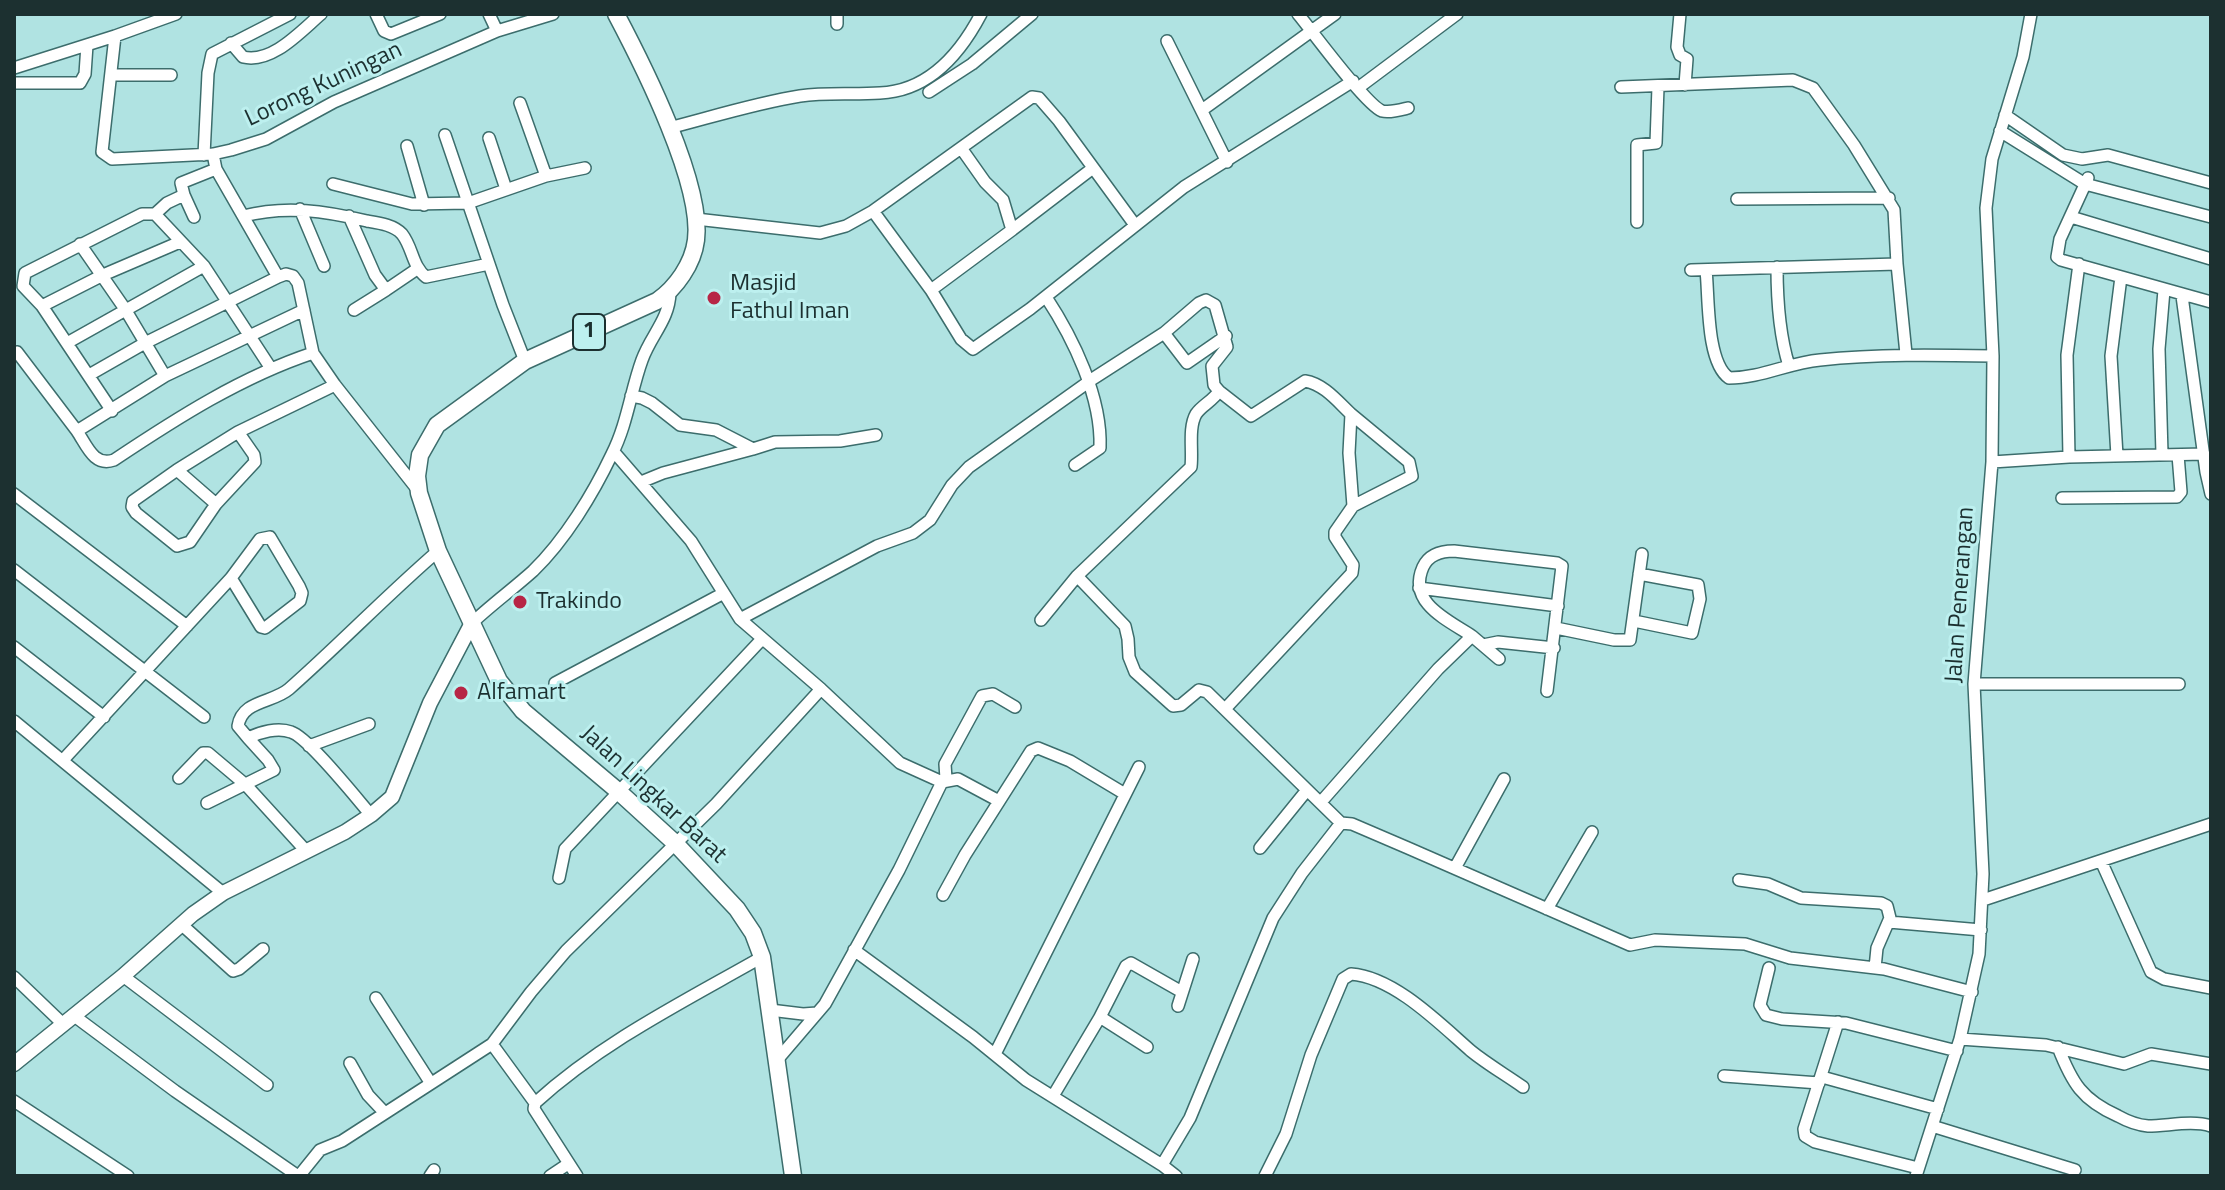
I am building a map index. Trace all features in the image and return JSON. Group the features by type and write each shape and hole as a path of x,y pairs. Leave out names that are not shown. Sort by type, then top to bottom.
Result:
{"highway":[{"path":"616,14 669,128 687,177 696,219 696,241 691,258 670,293"},
{"name":"Jalan Lingkar Barat","path":"670,293 525,361 437,425 420,455 417,476 419,493 438,551 499,681 523,711 675,843 737,909 753,933 762,957 793,1176"}],"main road":[{"path":"14,1064 123,976 181,924 223,893 307,852 371,815 392,797 430,703 472,623"}],"street":[{"path":"14,68 176,14"},
{"path":"278,277 208,154 209,59 231,43 290,14"},
{"path":"231,43 243,57 256,57 289,44 321,14"},
{"path":"376,14 384,31 391,34 440,14"},
{"path":"489,14 497,31"},
{"name":"Lorong Kuningan","path":"112,75 102,152 105,157 208,154 266,139 334,102 497,31 553,14"},
{"path":"669,128 801,96 881,94 908,89 924,82 943,67 981,14"},
{"path":"929,92 972,64 1032,14"},
{"path":"1298,14 1379,110 1394,112 1408,108"},
{"path":"1202,110 1335,14"},
{"path":"873,211 931,290 961,339 973,349 1046,297 1184,187 1355,84 1457,14"},
{"path":"1680,14 1677,47 1680,55 1687,59 1685,85"},
{"name":"Jalan Penerangan","path":"1917,1172 1959,1045 1972,992 1981,930 1983,900 1974,684 1992,462 1993,356 1986,208 1992,159 2023,57 2031,14"},
{"path":"115,36 112,75 171,75"},
{"path":"1167,41 1227,162"},
{"path":"961,44 972,64"},
{"path":"14,83 80,83 85,74 87,45"},
{"path":"1621,87 1793,80 1813,88 1889,198 1897,225 1897,264 1906,354"},
{"path":"1637,222 1637,145 1656,143 1658,87"},
{"path":"696,219 820,233 846,226 873,211 1032,97 1039,98 1059,121 1135,225"},
{"path":"520,103 546,176"},
{"path":"2002,123 2086,181 2211,217"},
{"path":"2002,123 2063,155 2082,159 2108,155 2211,183"},
{"path":"445,135 525,361"},
{"path":"489,138 506,189"},
{"path":"407,146 424,205"},
{"path":"961,148 985,182 1003,200 1012,230"},
{"path":"333,184 403,203 468,203 546,176 585,168"},
{"path":"931,290 1093,168"},
{"path":"194,217 180,185 183,181 216,169"},
{"path":"2086,181 2060,239 2057,257 2211,302"},
{"path":"112,411 42,306 23,286 22,278 25,273 80,244 142,214 155,214 167,203 184,195"},
{"path":"1737,199 1889,198"},
{"path":"243,216 269,209 300,209 384,224 401,233 417,269 426,277 489,264"},
{"path":"300,209 324,266"},
{"path":"155,214 204,266 270,367"},
{"path":"349,216 375,275 386,290"},
{"path":"2071,217 2211,259"},
{"path":"42,306 103,275 180,242"},
{"path":"80,244 125,309 165,376"},
{"path":"1691,270 1897,264"},
{"path":"2069,457 2067,355 2079,264"},
{"path":"67,343 204,266"},
{"path":"1777,267 1777,303 1782,344 1789,366"},
{"path":"354,310 417,269"},
{"path":"1706,270 1713,345 1725,376 1757,376 1815,361 1906,354 1993,356"},
{"path":"89,375 228,301 278,277 286,274 293,276 298,283 313,353 419,493"},
{"path":"2117,456 2111,356 2121,277"},
{"path":"2162,454 2159,349 2164,290"},
{"path":"472,623 533,571 582,506 614,452 648,346 665,321 670,293"},
{"path":"2182,296 2211,494"},
{"path":"1046,297 1073,344 1088,383 1100,448 1075,465"},
{"path":"740,619 877,546 913,533 930,520 952,485 969,467 1164,333 1206,300 1218,309 1226,336 1227,347 1212,366 1214,385 1247,415 1255,416 1300,383 1313,383 1332,395 1409,462 1412,470 1412,476 1404,482 1353,506 1335,532 1353,565 1352,573 1225,709"},
{"path":"77,431 165,376 304,310"},
{"path":"1164,333 1187,363 1226,336"},
{"path":"17,352 98,462 104,463 114,460 183,415 270,367 313,353"},
{"path":"238,432 254,455 255,462 216,504 190,542 177,546 136,513 132,507 133,501 177,470 238,432 335,385"},
{"path":"1041,620 1077,576 1191,467 1194,418 1199,410 1214,400 1219,391"},
{"path":"631,396 652,403 680,425 716,430 753,449"},
{"path":"1351,414 1349,453 1353,506"},
{"path":"641,482 775,442 840,441 876,435"},
{"path":"614,452 691,541 740,619 762,639 900,763 944,780 958,779 999,801"},
{"path":"1992,462 2204,454"},
{"path":"2062,498 2177,497 2181,492 2178,455"},
{"path":"177,470 216,504"},
{"path":"14,494 187,626"},
{"path":"63,760 231,578 260,539 270,537 299,586 302,593 300,601 265,628 261,627 231,578"},
{"path":"207,803 274,769 238,726 241,716 288,690 438,551"},
{"path":"1499,659 1426,604 1419,588 1425,564 1441,551 1562,566 1547,691"},
{"path":"1556,628 1626,642 1630,640 1642,554"},
{"path":"14,570 204,717"},
{"path":"1634,621 1697,634 1698,585 1639,574"},
{"path":"1077,576 1125,626 1129,657 1135,672 1173,706 1181,705 1195,692 1203,691 1341,823 1352,824 1630,945 1655,940 1745,944 1803,961 1875,968 1972,992"},
{"path":"1419,588 1558,606"},
{"path":"555,683 722,594"},
{"path":"1321,802 1438,669 1472,636"},
{"path":"559,878 563,851 762,639"},
{"path":"1483,645 1498,642 1554,648"},
{"path":"14,647 104,717"},
{"path":"1974,684 2179,684"},
{"path":"14,977 68,1020 298,1176 320,1150 342,1141 383,1111 492,1044 566,951 716,804 821,689"},
{"path":"778,1059 825,1004 899,870 944,780 945,764 982,696 993,694 1015,707"},
{"path":"14,721 223,893"},
{"path":"309,746 369,724"},
{"path":"248,738 262,732 290,731 309,746 371,815"},
{"path":"943,895 1031,751 1038,748 1070,761 1125,794"},
{"path":"179,778 206,753 246,785 307,852"},
{"path":"995,1054 1139,767"},
{"path":"1455,868 1504,779"},
{"path":"1260,848 1307,790"},
{"path":"1162,1165 1190,1118 1273,918 1302,873 1341,823"},
{"path":"1983,900 2211,824"},
{"path":"1547,909 1592,832"},
{"path":"2101,861 2151,972 2164,979 2211,988"},
{"path":"1739,880 1768,884 1801,898 1881,903 1887,906 1889,922 1877,948 1875,968"},
{"path":"1889,922 1981,930"},
{"path":"181,924 233,971 263,949"},
{"path":"854,950 1026,1080 1176,1176"},
{"path":"577,1176 534,1109 535,1103 585,1062 762,957"},
{"path":"1178,1006 1193,959"},
{"path":"1053,1096 1129,964 1137,965 1182,992"},
{"path":"1769,968 1760,1005 1766,1015 1782,1019 1838,1022 1959,1045 2058,1047 2122,1063 2151,1054 2211,1064"},
{"path":"1265,1176 1286,1134 1311,1055 1343,979 1351,974 1399,992 1474,1053 1523,1087"},
{"path":"123,976 267,1085"},
{"path":"376,998 430,1082"},
{"path":"770,1010 817,1013"},
{"path":"1100,1017 1147,1047"},
{"path":"1838,1022 1804,1129 1807,1138 1917,1172"},
{"path":"492,1044 535,1103"},
{"path":"2058,1047 2076,1086 2087,1099 2104,1110 2140,1125 2211,1126"},
{"path":"350,1063 370,1098 383,1111"},
{"path":"1724,1076 1820,1080 1938,1109"},
{"path":"14,1101 128,1176"},
{"path":"1932,1126 2075,1170"},
{"path":"550,1176 568,1164"}],"place":[{"name":"Masjid Fathul Iman","path":"714,298"},
{"name":"Trakindo","path":"520,602"},
{"name":"Alfamart","path":"461,693"}]}
